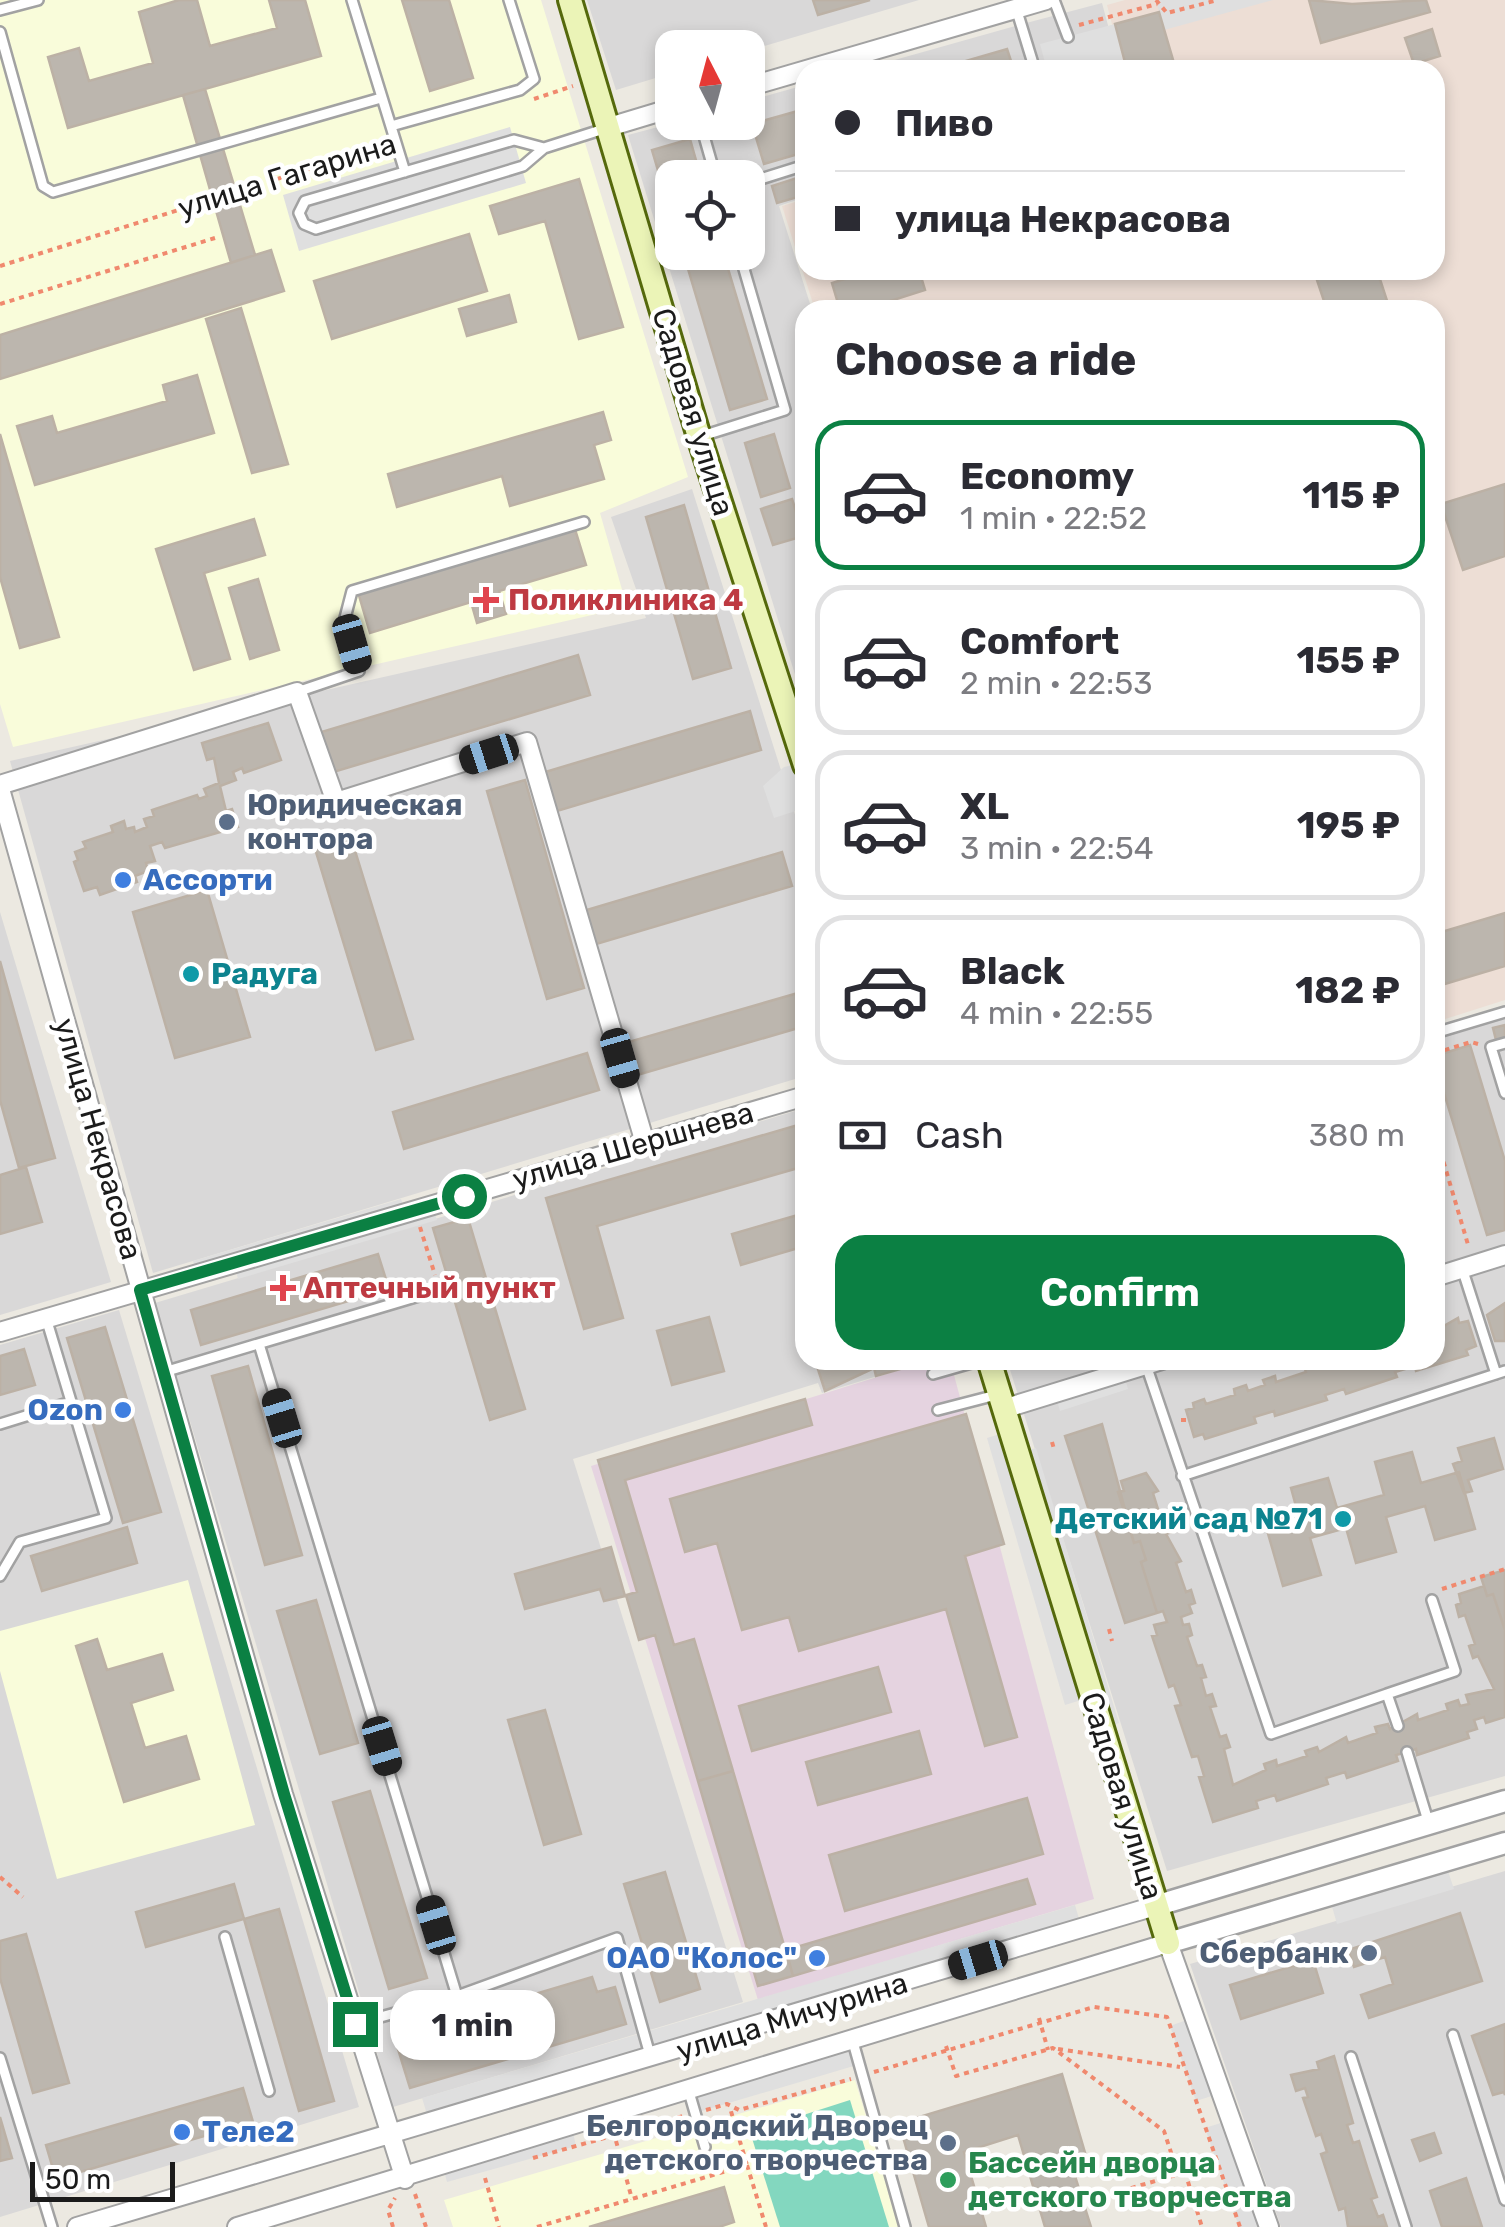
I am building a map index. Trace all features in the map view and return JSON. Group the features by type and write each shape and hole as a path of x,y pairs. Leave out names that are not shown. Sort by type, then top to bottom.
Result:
{"main road":[{"name":"Садовая улица","path":"570,0 699,437 795,734"},
{"name":"Садовая улица","path":"989,1370 1168,1943"}],"street":[{"path":"837,60 1046,0"},
{"path":"765,81 795,72"},
{"path":"610,127 655,113"},
{"path":"0,787 297,692 336,802 527,742 645,1143"},
{"name":"улица Некрасова","path":"0,787 284,1794 355,2024 412,2189"},
{"name":"улица Шершнева","path":"0,1332 795,1099"},
{"path":"1445,1268 1505,1255"},
{"path":"1001,1402 1123,1370"},
{"name":"улица Мичурина","path":"77,2227 1505,1801"},
{"name":"улица Мичурина","path":"237,2227 412,2189 689,2092 1505,1843"},
{"name":"Садовая улица","path":"1168,1943 1269,2227"}],"lane":[{"path":"0,10 38,0"},
{"path":"352,0 405,172"},
{"path":"391,126 520,90 534,79 509,0"},
{"path":"1054,0 1066,33"},
{"path":"1016,8 1031,60"},
{"path":"0,33 43,186 54,192 382,98"},
{"path":"544,148 514,140 305,201 300,213 304,224 316,228 523,166 544,148 610,127"},
{"path":"765,177 795,168"},
{"path":"699,437 785,410 743,270"},
{"path":"297,692 359,670 345,618 352,591 584,522"},
{"path":"1445,1030 1505,1012"},
{"path":"1505,1043 1491,1046 1505,1092"},
{"path":"1182,1476 1501,1373 1468,1266"},
{"path":"164,1372 439,1290"},
{"path":"0,1576 20,1542 106,1518 46,1318"},
{"path":"259,1344 458,1996"},
{"path":"933,1374 948,1370"},
{"path":"1156,1370 1182,1476 1271,1734 1455,1671 1432,1600"},
{"path":"0,1424 72,1402"},
{"path":"938,1410 1001,1402"},
{"path":"1388,1694 1398,1726"},
{"path":"1407,1752 1429,1824"},
{"path":"225,1937 269,2091"},
{"path":"355,2024 458,1996 617,1938 651,2058"},
{"path":"1453,2036 1505,2200"},
{"path":"852,2042 905,2227"},
{"path":"1351,2057 1406,2227"},
{"path":"0,2058 52,2227"},
{"path":"689,2092 704,2146"}],"path":[{"path":"1066,33 1157,2 1167,13 1218,0"},
{"path":"521,103 574,86"},
{"name":"улица Гагарина","path":"0,266 396,142"},
{"path":"0,304 215,238"},
{"path":"1445,1050 1471,1042 1483,1046"},
{"path":"1445,1173 1468,1266"},
{"path":"420,1225 439,1290"},
{"path":"1052,1442 1054,1449"},
{"path":"1442,1589 1505,1569"},
{"path":"1109,1629 1112,1641"},
{"path":"0,1877 23,1897"},
{"path":"521,2162 726,2104 739,2110 1094,2007 1167,2017 1240,2227"},
{"path":"1039,2021 1050,2049 1164,2131 1202,2227"},
{"path":"946,2048 956,2076 1050,2049 1180,2067"},
{"path":"730,2108 766,2227"},
{"path":"616,2140 632,2199"},
{"path":"1083,2202 1214,2164"},
{"path":"537,2227 747,2165"},
{"path":"484,2178 498,2227"},
{"path":"426,2227 412,2189 430,2187"},
{"path":"388,2210 393,2227"}],"shaded area":[{"path":"0,0 541,0 688,477 600,513 627,607 13,747 0,704"},
{"path":"587,0 919,0 765,46 765,30 655,30 655,78 616,90"},
{"path":"1125,0 1505,0 1505,1000 1445,1019 1445,300 812,300 805,280 1445,280 1445,60 1121,60 1107,5"},
{"path":"1156,0 1273,0 1164,30"},
{"path":"1102,3 1117,60 895,60"},
{"path":"1115,24 1123,60 1044,60 1040,44"},
{"path":"795,88 795,200 779,206 795,256 795,280 802,280 809,300 795,300 795,675 670,270 765,270 765,160 655,160 655,222 628,135 655,128 655,140 765,140 765,96"},
{"path":"510,127 526,183 299,251 283,195"},
{"path":"795,202 795,247 782,206"},
{"path":"692,489 795,814 795,1079 153,1273 10,761 646,618 611,517"},
{"path":"795,765 795,811 774,818 763,786 784,767"},
{"path":"0,912 111,1282 0,1315"},
{"path":"1505,1006 1505,1776 1167,1871 1010,1370 1445,1370 1445,1026"},
{"path":"795,1111 795,1370 897,1370 822,1393 818,1383 573,1459 743,2002 393,2107 155,1303"},
{"path":"401,1199 406,1213 432,1205 437,1220 238,1279 234,1263 197,1274 193,1261"},
{"path":"119,1310 359,2107 0,2217 0,1345"},
{"name":"ОАО \"Колос\"","path":"900,1370 953,1370 1094,1899 758,2000 591,1466"},
{"path":"1123,1371 1128,1389 1060,1411 1055,1393"},
{"path":"1010,1431 1018,1453 1036,1448 1119,1723 1101,1729 1091,1697 1065,1705 987,1438"},
{"path":"188,1580 255,1825 57,1879 0,1671 0,1631"},
{"path":"1445,1862 1454,1889 1337,1924 1329,1896"},
{"path":"1505,1871 1505,2227 1281,2227 1190,1964"},
{"path":"1075,1905 1082,1929 430,2124 422,2098"},
{"path":"1195,2017 1221,2093 1196,2101 1170,2026"},
{"path":"853,2042 857,2065 695,2113 689,2092"},
{"path":"855,2080 900,2227 453,2227 444,2200"},
{"path":"1230,2120 1269,2227 1239,2227 1205,2128"},
{"path":"572,2128 576,2146 447,2182 443,2167"}],"green space":[{"path":"850,2100 889,2227 780,2227 750,2132"}],"building":[{"path":"179,0 197,0 210,46 277,28 269,0 305,0 321,56 68,128 48,57 79,48 89,81 153,63 139,12"},
{"path":"402,0 449,0 473,78 430,91"},
{"path":"813,0 870,0 818,15"},
{"path":"1309,0 1352,4 1426,0 1430,12 1321,43"},
{"path":"1159,12 1173,60 1124,60 1115,24"},
{"path":"1432,29 1440,56 1413,60 1405,38"},
{"path":"1007,49 1011,60 969,60"},
{"path":"205,89 255,255 231,263 183,95"},
{"path":"795,112 795,155 765,164 757,140 765,140 765,120"},
{"path":"690,140 696,160 655,160 652,150"},
{"path":"579,179 623,327 579,339 545,221 499,234 490,206"},
{"path":"795,179 795,198 777,203 772,186"},
{"path":"469,234 487,291 332,339 314,281"},
{"path":"271,250 284,291 0,379 0,335"},
{"path":"688,270 728,270 767,399 730,410"},
{"path":"922,280 925,290 894,300 837,300 832,283"},
{"path":"1317,280 1380,280 1387,300 1324,300"},
{"path":"509,295 516,322 467,336 459,309"},
{"path":"241,308 288,464 252,473 206,319"},
{"path":"197,375 214,433 35,485 17,426 52,416 57,433 167,401 163,385"},
{"path":"603,412 611,440 594,445 604,479 510,506 502,476 397,507 388,474"},
{"path":"0,434 59,637 20,648 0,577"},
{"path":"774,434 790,488 761,497 745,443"},
{"path":"1505,484 1505,556 1463,570 1445,516 1445,503"},
{"path":"792,499 795,539 773,545 761,509"},
{"path":"684,505 731,668 693,679 646,517"},
{"path":"254,519 265,555 204,573 230,659 194,670 156,549"},
{"path":"574,526 586,565 499,591 506,614 477,623 471,602 370,633 358,592"},
{"path":"258,579 279,650 250,659 229,588"},
{"path":"578,655 590,695 330,773 318,733"},
{"path":"750,711 761,750 557,811 545,772"},
{"path":"268,723 281,760 244,773 242,768 233,772 236,780 220,786 226,811 232,809 238,827 165,848 162,842 150,846 155,861 146,863 148,871 135,876 137,882 100,895 97,887 84,891 74,862 78,860 75,852 86,848 83,842 113,832 111,826 124,821 126,829 134,827 135,832 147,827 144,819 154,816 152,810 197,795 199,799 207,796 204,789 219,783 214,758 207,760 202,743"},
{"path":"525,780 584,988 547,999 487,791"},
{"path":"349,831 413,1039 376,1050 313,842"},
{"path":"782,852 792,886 593,945 583,911"},
{"name":"Радуга","path":"207,890 250,1037 175,1058 133,912"},
{"path":"1505,913 1505,966 1445,984 1445,931"},
{"path":"0,961 55,1158 19,1168 0,1100"},
{"path":"795,994 795,1029 634,1076 625,1043"},
{"path":"1505,1025 1505,1041 1497,1044 1493,1028"},
{"path":"1470,1045 1505,1161 1505,1230 1487,1235 1445,1096 1445,1053"},
{"path":"587,1053 599,1090 404,1149 393,1112"},
{"path":"795,1126 795,1169 597,1226 623,1318 584,1329 546,1198"},
{"path":"26,1167 42,1222 0,1234 0,1175"},
{"path":"795,1216 795,1249 741,1265 732,1234"},
{"path":"468,1218 525,1409 490,1420 433,1228"},
{"path":"378,1254 389,1289 201,1345 191,1310"},
{"path":"1505,1303 1505,1341 1495,1341 1487,1315"},
{"path":"709,1317 724,1371 672,1385 657,1331"},
{"path":"1458,1318 1459,1323 1468,1321 1476,1346 1466,1350 1468,1355 1445,1362 1445,1325"},
{"path":"105,1327 161,1512 123,1523 67,1338"},
{"path":"24,1349 35,1385 0,1395 0,1356"},
{"path":"248,1366 302,1555 265,1565 212,1376"},
{"path":"818,1370 870,1370 825,1391"},
{"path":"874,1370 897,1370 876,1376"},
{"path":"1402,1370 1395,1372 1397,1377 1346,1394 1344,1389 1325,1395 1327,1400 1275,1416 1274,1411 1254,1417 1256,1423 1205,1439 1203,1434 1194,1437 1186,1410 1194,1408 1193,1403 1204,1399 1206,1404 1235,1395 1234,1389 1246,1385 1248,1391 1265,1385 1263,1380 1275,1376 1276,1382 1306,1372"},
{"path":"805,1399 812,1425 625,1480 674,1645 694,1639 733,1771 698,1781 655,1635 639,1640 626,1595 637,1592 598,1460"},
{"path":"966,1414 1004,1544 965,1556 1017,1737 985,1746 946,1609 799,1651 789,1617 742,1630 717,1543 685,1552 670,1499"},
{"path":"1102,1424 1134,1543 1140,1541 1146,1560 1141,1562 1157,1613 1125,1623 1065,1436"},
{"path":"1494,1438 1503,1469 1468,1480 1472,1491 1464,1493 1453,1464 1462,1461 1458,1448"},
{"name":"Детский сад №71","path":"1412,1452 1421,1483 1459,1472 1475,1529 1435,1540 1425,1506 1386,1517 1396,1552 1356,1563 1346,1528 1310,1538 1321,1575 1283,1586 1267,1530 1300,1521 1291,1488 1328,1478 1337,1508 1384,1495 1375,1462"},
{"path":"1146,1473 1158,1491 1153,1493 1162,1522 1168,1520 1172,1532 1166,1534 1181,1561 1176,1563 1186,1592 1191,1590 1195,1603 1189,1605 1192,1613 1181,1617 1183,1625 1189,1624 1192,1635 1187,1637 1197,1666 1202,1665 1206,1677 1201,1678 1206,1696 1212,1694 1216,1706 1210,1707 1220,1737 1226,1735 1230,1747 1224,1749 1233,1785 1266,1770 1264,1764 1276,1760 1277,1766 1307,1756 1305,1751 1317,1747 1319,1752 1346,1737 1348,1743 1377,1733 1375,1727 1388,1724 1390,1729 1417,1714 1418,1720 1448,1710 1446,1704 1458,1700 1460,1706 1469,1704 1466,1695 1494,1689 1478,1656 1473,1658 1469,1646 1475,1644 1465,1615 1459,1617 1456,1605 1461,1603 1459,1594 1484,1586 1487,1596 1493,1594 1505,1630 1505,1717 1486,1723 1484,1717 1474,1720 1477,1729 1467,1732 1469,1738 1417,1755 1416,1749 1396,1755 1398,1761 1347,1778 1345,1772 1326,1778 1328,1784 1277,1801 1275,1795 1256,1801 1258,1808 1213,1822 1199,1777 1204,1776 1198,1756 1192,1757 1175,1706 1181,1705 1174,1685 1169,1687 1152,1636 1157,1635 1154,1625 1167,1622 1163,1611 1157,1613 1141,1562 1146,1560 1140,1541 1134,1543 1118,1492 1124,1491 1121,1481"},
{"path":"127,1527 137,1563 42,1591 31,1556"},
{"path":"611,1547 625,1596 604,1601 600,1589 525,1609 515,1574"},
{"path":"1505,1570 1505,1630 1493,1594 1487,1596 1481,1577"},
{"path":"316,1600 358,1743 320,1754 277,1611"},
{"path":"97,1639 107,1670 162,1654 173,1690 131,1703 145,1748 186,1736 199,1779 124,1802 76,1646"},
{"path":"878,1667 891,1712 752,1751 739,1706"},
{"path":"545,1710 581,1834 544,1845 508,1720"},
{"path":"919,1731 931,1774 818,1805 806,1762"},
{"path":"733,1771 793,1976 758,1986 698,1781"},
{"path":"370,1791 427,1978 389,1989 333,1802"},
{"path":"1027,1798 1043,1854 845,1911 829,1855"},
{"path":"665,1872 700,1989 660,2002 624,1884"},
{"path":"1027,1879 1035,1904 793,1976 786,1950"},
{"path":"234,1884 244,1919 146,1947 136,1912"},
{"path":"279,1909 334,2101 299,2111 244,1919"},
{"path":"1460,1913 1482,1981 1369,2018 1361,1995 1393,1984 1385,1957 1354,1967 1348,1950"},
{"path":"26,1934 69,2083 33,2093 0,1978 0,1941"},
{"path":"1313,1960 1323,1993 1241,2019 1230,1985"},
{"path":"592,1977 597,1992 615,1987 626,2024 410,2088 394,2036"},
{"path":"1505,2024 1505,2095 1493,2095 1472,2036"},
{"path":"1334,2056 1353,2123 1347,2125 1353,2143 1359,2141 1377,2197 1371,2199 1387,2227 1348,2227 1345,2208 1339,2210 1321,2154 1327,2152 1321,2134 1316,2136 1303,2098 1308,2097 1305,2088 1296,2091 1291,2075 1319,2069 1317,2062"},
{"name":"Белгородский Дворец детского творчества","path":"1062,2074 1086,2156 1070,2160 1091,2227 1045,2227 1018,2135 964,2152 986,2227 929,2227 899,2123"},
{"path":"243,2088 253,2122 56,2179 46,2145"},
{"path":"0,2117 12,2158 0,2161"},
{"path":"1434,2133 1441,2153 1420,2161 1412,2140"},
{"path":"1466,2178 1482,2227 1442,2227 1430,2191"},
{"path":"724,2187 734,2222 719,2227 589,2227"}],"place":[{"name":"Поликлиника 4","path":"486,600"},
{"name":"Юридическая контора","path":"227,822"},
{"name":"Ассорти","path":"123,880"},
{"name":"Радуга","path":"191,974"},
{"name":"Аптечный пункт","path":"283,1288"},
{"name":"Ozon","path":"123,1410"},
{"name":"Детский сад №71","path":"1343,1519"},
{"name":"Сбербанк","path":"1369,1953"},
{"name":"ОАО \"Колос\"","path":"817,1958"},
{"name":"Теле2","path":"182,2132"},
{"name":"Белгородский Дворец детского творчества","path":"948,2143"},
{"name":"Бассейн дворца детского творчества","path":"948,2180"}],"route":[{"path":"355,2024 308,1877 140,1290 464,1196"}]}
